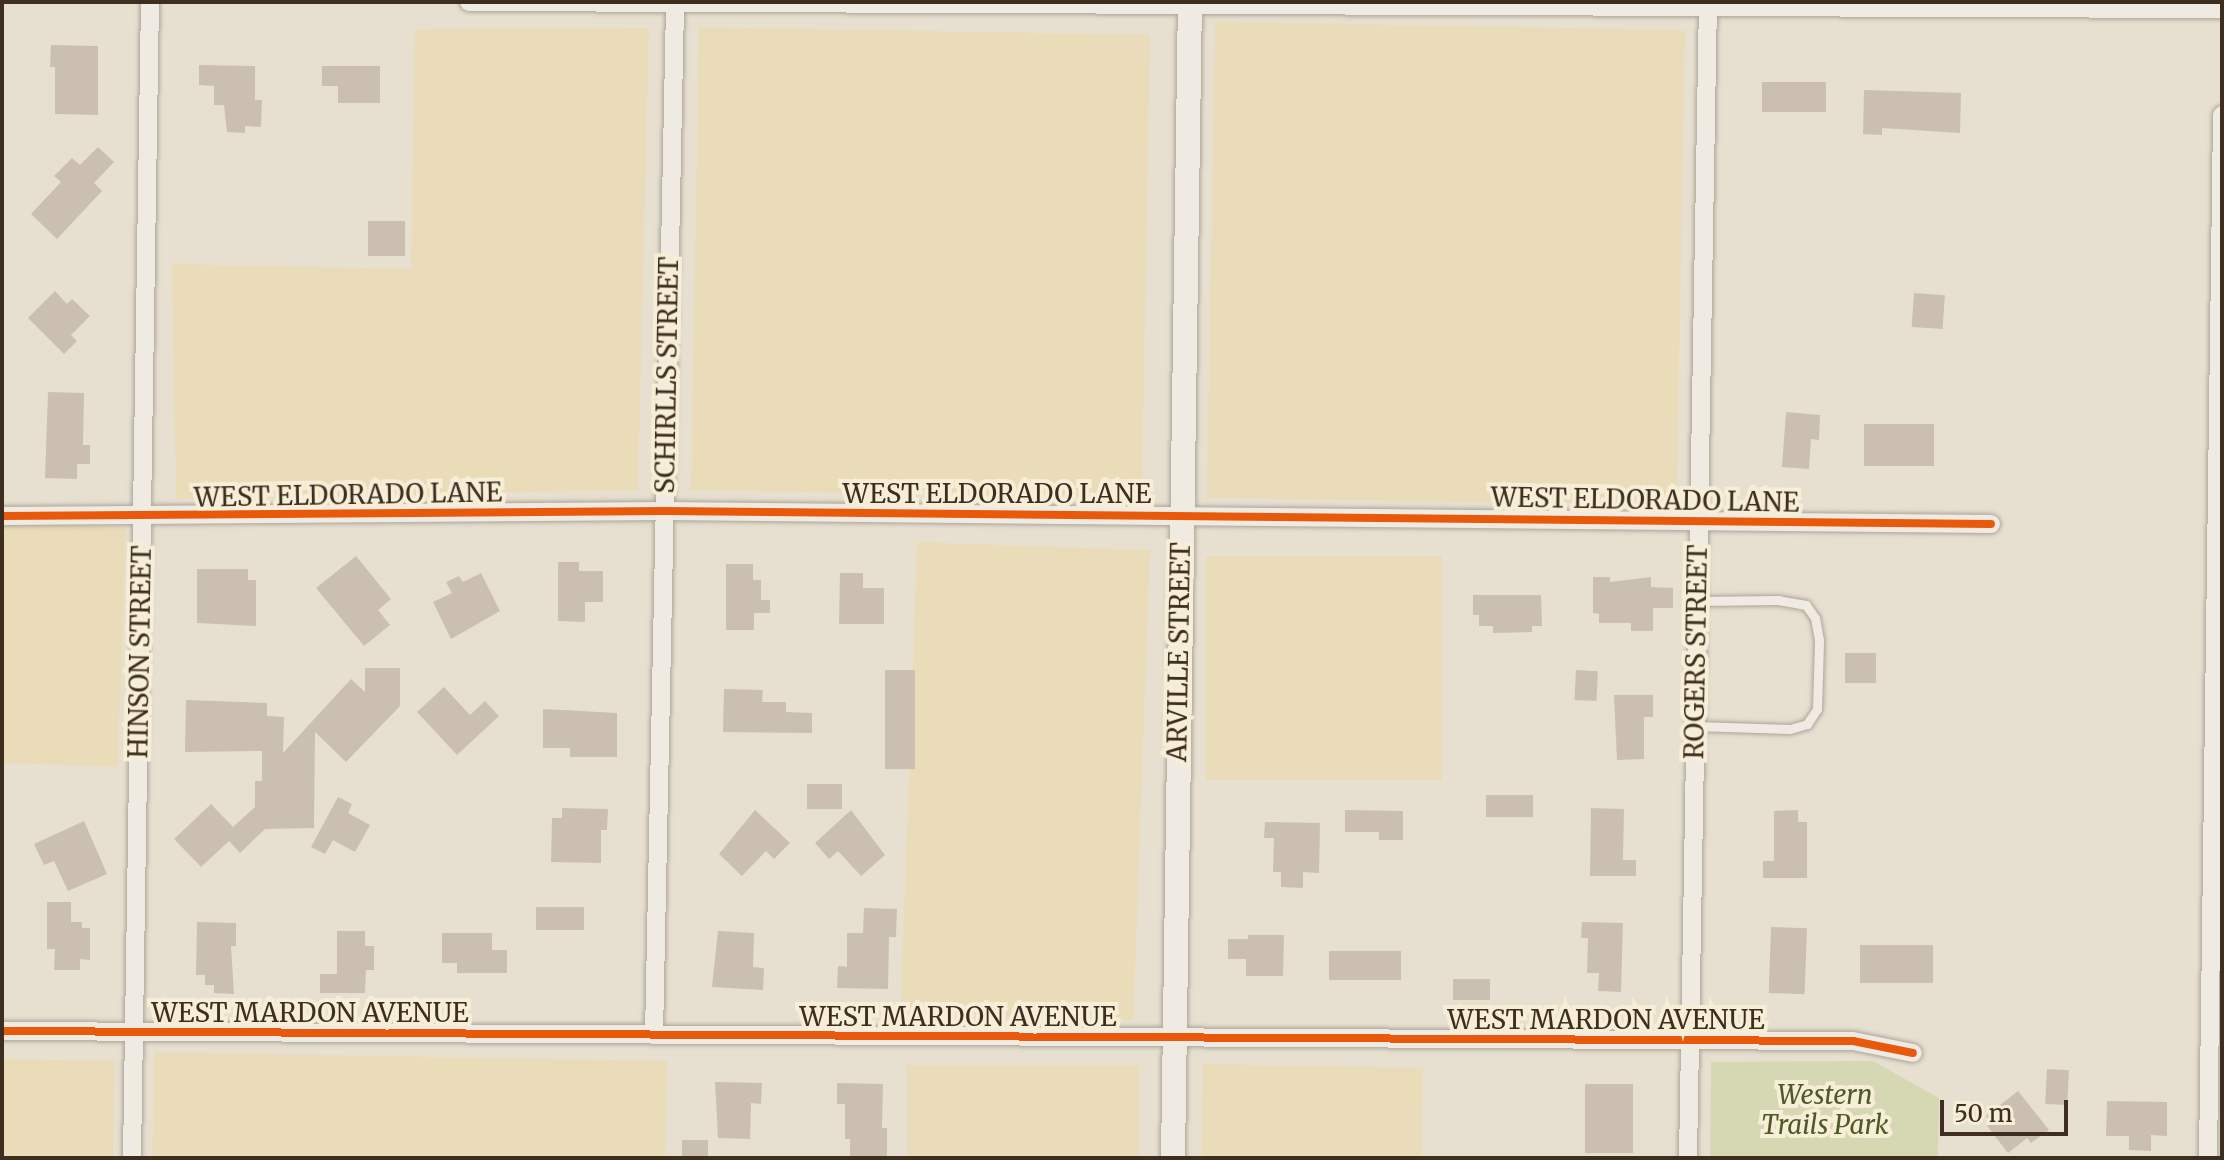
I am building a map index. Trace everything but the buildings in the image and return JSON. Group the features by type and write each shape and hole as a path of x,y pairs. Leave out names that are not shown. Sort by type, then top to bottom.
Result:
{"street":[{"name":"HINSON STREET","path":"132,1158 150,2"},
{"path":"469,2 1708,4 2222,9"},
{"name":"ARVILLE STREET","path":"1173,1158 1180,516 1190,2"},
{"name":"SCHIRLLS STREET","path":"654,1035 675,4"},
{"name":"ROGERS STREET","path":"1688,1158 1708,4"},
{"path":"2208,1158 2219,521 2222,115"},
{"name":"WEST ELDORADO LANE","path":"2,516 664,511 1991,524"},
{"name":"WEST MARDON AVENUE","path":"2,1031 1853,1041 1913,1053"}],"lane":[{"path":"1695,726 1790,729 1807,724 1817,709 1819,640 1815,618 1806,605 1779,600 1696,601"}],"green space":[{"name":"Western Trails Park","path":"1873,1061 1939,1098 1938,1158 1710,1158 1711,1062"}],"sand":[{"path":"1215,22 1685,30 1677,506 1207,498"},
{"path":"699,27 1150,35 1142,498 691,490"},
{"path":"649,28 638,490 176,499 172,264 411,269 415,29"},
{"path":"2,523 126,527 118,767 2,763"},
{"path":"917,542 1150,550 1133,1020 901,1012"},
{"path":"1206,556 1442,556 1442,780 1206,780"},
{"path":"154,1052 667,1061 665,1158 152,1158"},
{"path":"2,1059 115,1061 113,1158 2,1158"},
{"path":"1203,1064 1423,1068 1421,1158 1201,1158"},
{"path":"907,1065 1139,1065 1139,1158 907,1158"}],"cycle path":[{"path":"2,516 664,511 1991,524"},
{"path":"2,1031 1853,1041 1913,1053"}]}
